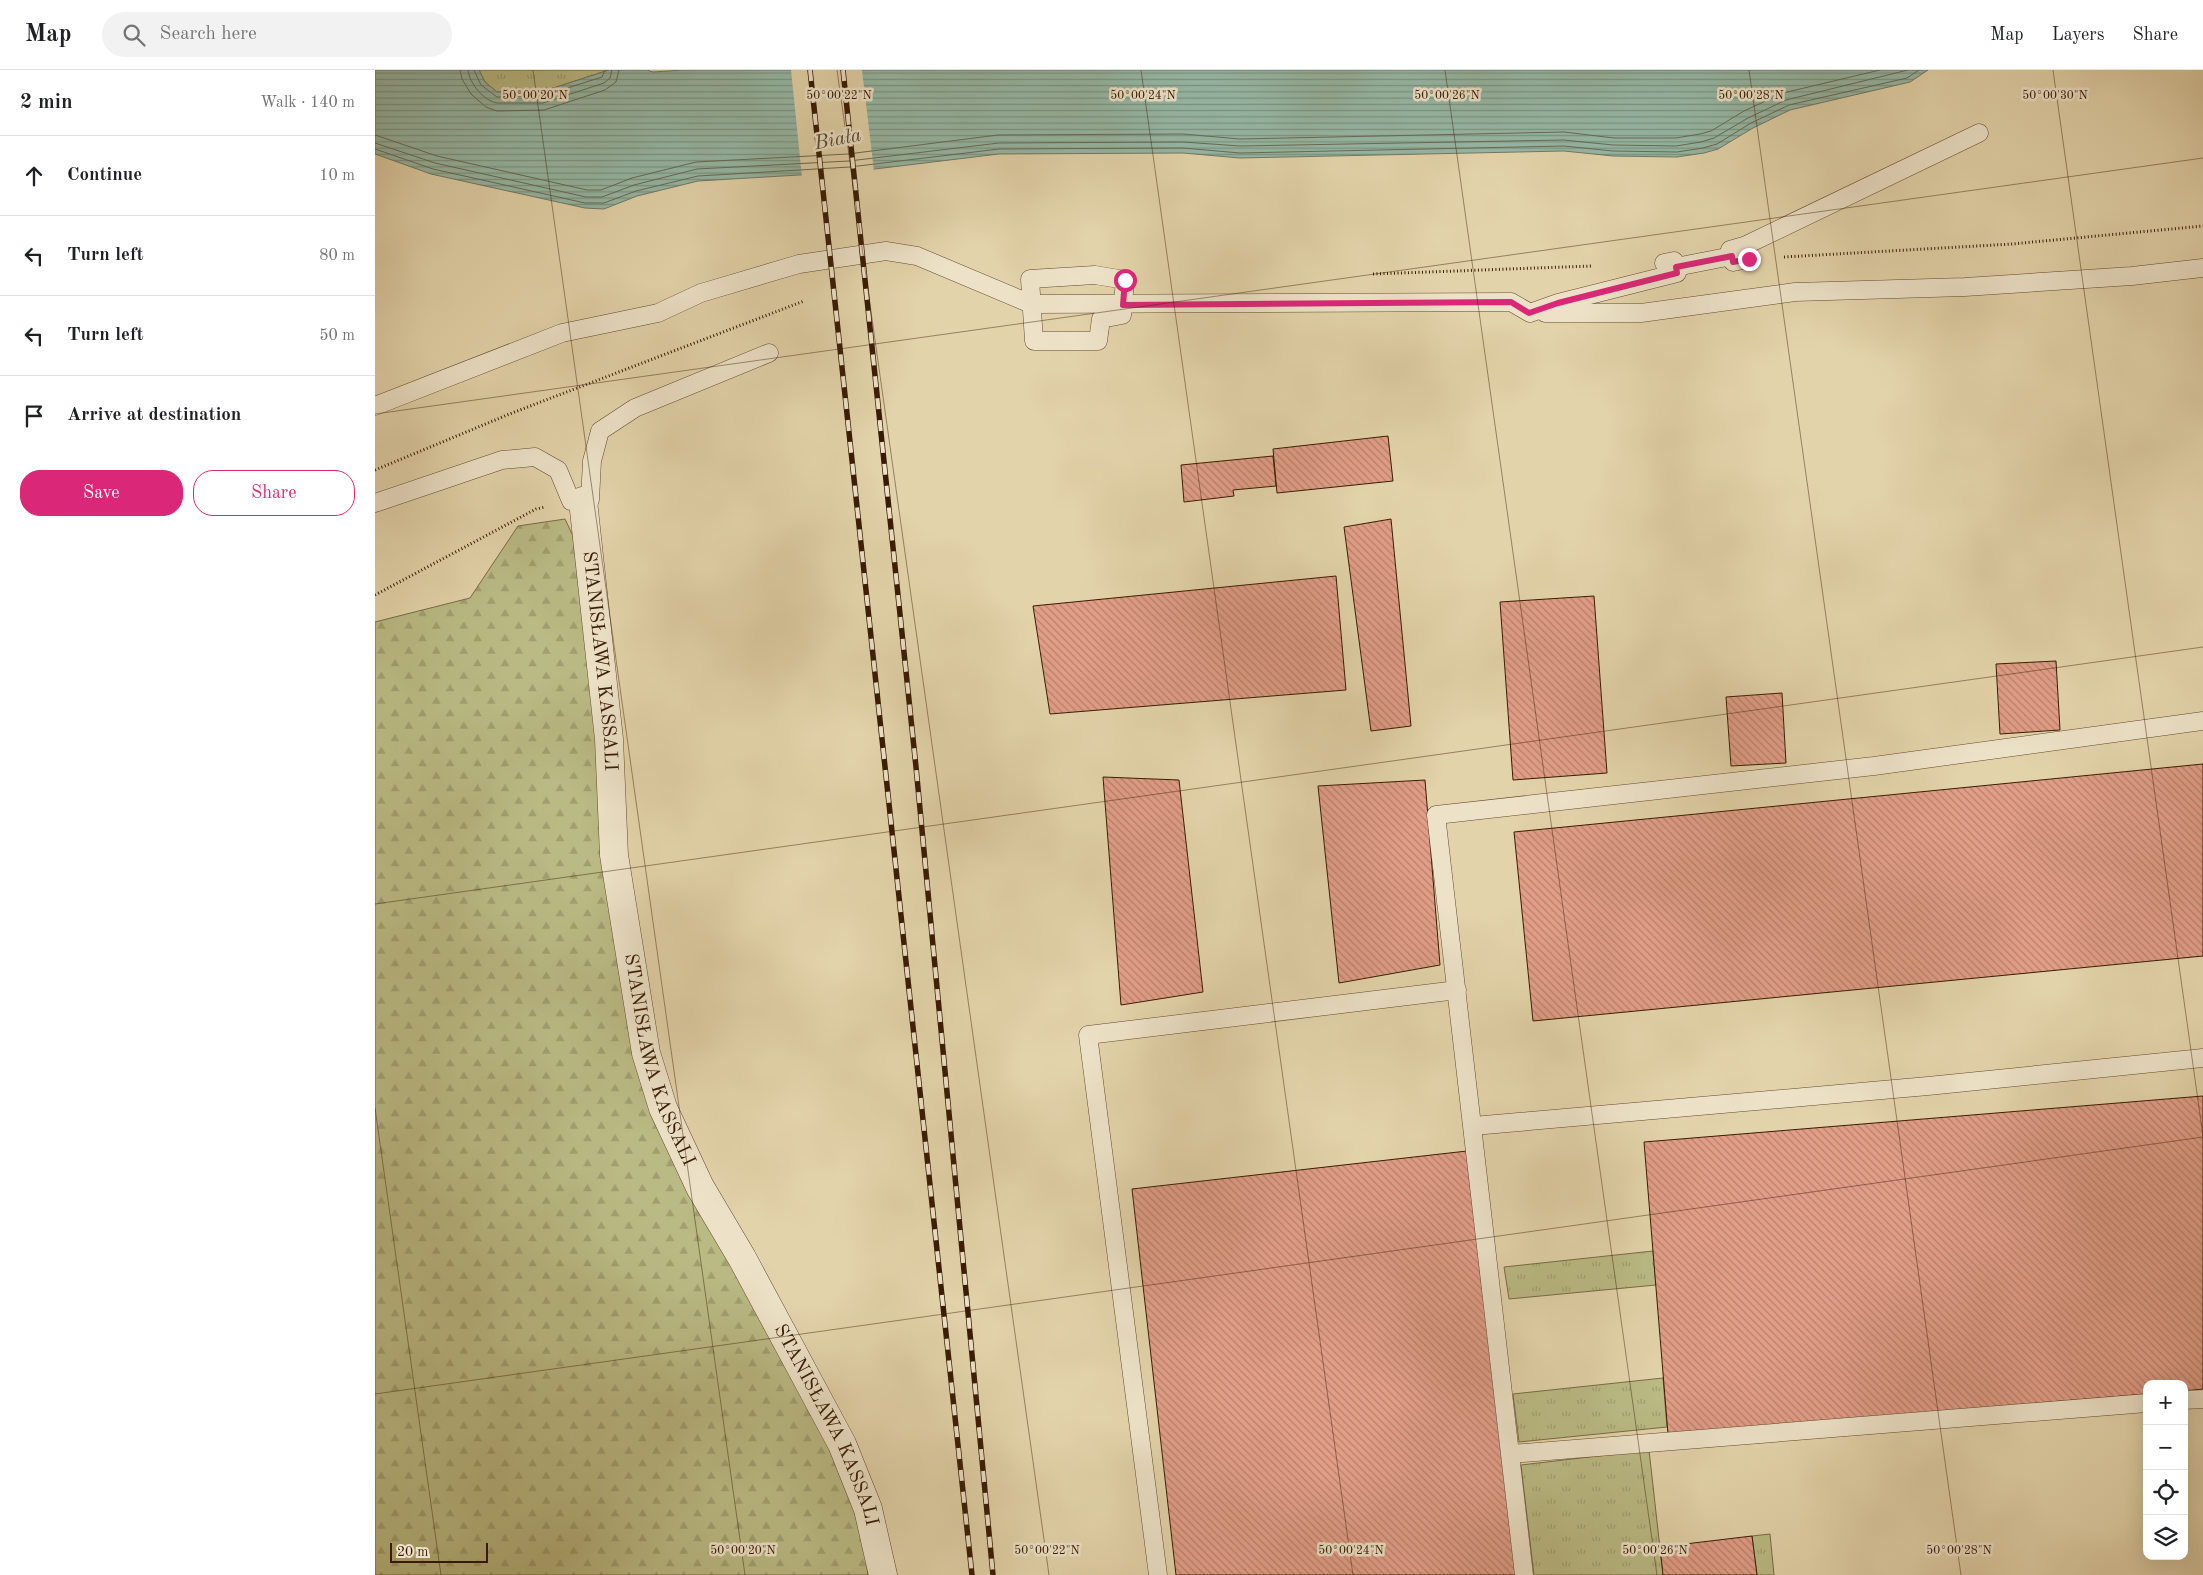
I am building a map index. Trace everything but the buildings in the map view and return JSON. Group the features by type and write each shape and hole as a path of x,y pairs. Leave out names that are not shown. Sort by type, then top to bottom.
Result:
{"street":[{"name":"STANISŁAWA KASSALI","path":"577,501 609,739 614,855 646,1052 663,1108 700,1187 742,1258 842,1444 868,1509 883,1575"}],"lane":[{"path":"1740,258 1730,250 1745,246 1979,134"},
{"path":"375,406 562,333 658,313 701,293 799,264 885,251 917,256 1031,304 1511,302 1529,313 1641,313 1795,292 1965,287 2132,276 2203,268"},
{"path":"1529,313 1558,303 1677,273 1670,265 1740,258"},
{"path":"1095,275 1125,280 1123,305 1122,315 1101,319 1098,340 1034,341 1030,279 1095,275"},
{"path":"375,502 502,460 535,457 559,470 577,501 590,500 592,461 600,431 635,408 769,352"},
{"path":"1524,1575 1437,815 1875,766 2203,721"},
{"path":"1158,1575 1088,1035 1457,990"},
{"path":"1473,1126 1928,1086 2203,1058"},
{"path":"2188,1400 2203,1399"},
{"path":"1511,1454 2143,1403"}],"path":[{"path":"1740,258 2012,244 2203,226"},
{"path":"1366,275 1595,266"},
{"path":"375,470 512,413 804,301"},
{"path":"375,594 536,509 577,501"}],"green space":[{"path":"479,70 609,70 541,92 497,92 485,82"},
{"path":"565,519 573,536 631,1038 836,1455 861,1521 868,1575 375,1575 375,622 470,598 518,526"},
{"path":"1653,1251 1656,1285 1509,1299 1504,1267"},
{"path":"1663,1378 1667,1427 1519,1442 1513,1394"},
{"path":"1649,1450 1663,1575 1534,1575 1521,1465"},
{"path":"1770,1534 1774,1575 1757,1575 1752,1536"}],"water":[{"name":"Biała","path":"375,70 479,70 485,82 497,92 541,92 609,70 647,70 653,72 683,70 1928,70 1910,82 1790,110 1753,128 1718,149 1677,157 1613,156 1564,151 1240,158 1183,153 999,154 850,172 698,181 637,196 604,209 585,208 431,174 375,154"}],"pier":[{"path":"791,70 862,70 874,171 802,177"}],"railway":[{"path":"810,70 972,1575"},
{"path":"843,70 916,767 993,1575"}],"route":[{"path":"1125,280 1123,305 1511,302 1529,313 1558,303 1677,273 1676,267 1732,256 1733,262 1749,259"}]}
